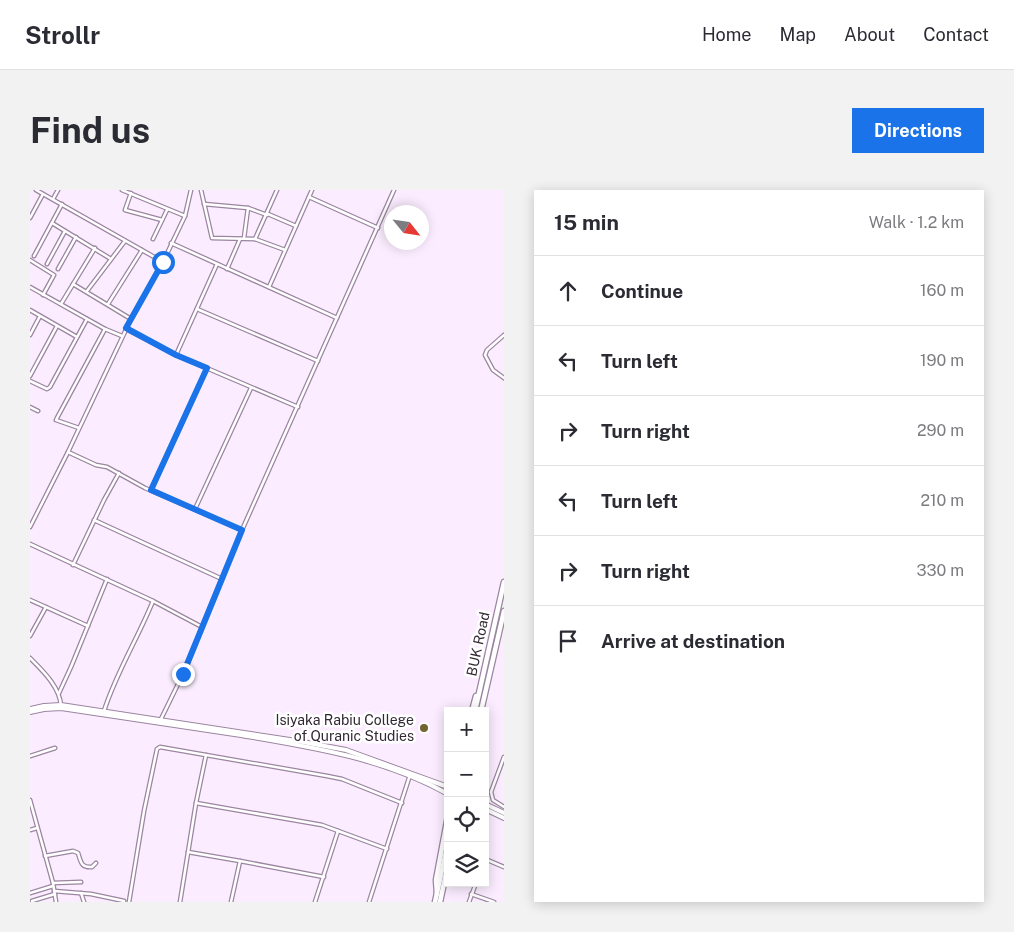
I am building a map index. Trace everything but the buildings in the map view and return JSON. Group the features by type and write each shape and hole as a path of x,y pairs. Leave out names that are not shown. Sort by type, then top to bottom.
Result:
{"main road":[{"name":"BUK Road","path":"474,707 480,691 504,582"},
{"name":"BUK Road","path":"483,707 504,611"},
{"path":"30,711 44,706 104,712 346,750 444,792"},
{"path":"61,707 160,721"},
{"path":"410,776 444,786"},
{"path":"489,805 504,813"},
{"path":"491,812 504,818"},
{"path":"440,902 436,880 444,837"},
{"path":"439,894 444,866"},
{"path":"436,902 444,877"},
{"path":"439,894 444,886"}],"street":[{"path":"36,190 163,262"},
{"path":"53,199 58,190"},
{"path":"122,190 185,216"},
{"path":"30,527 68,452 122,336 163,262 185,216 191,190"},
{"path":"201,190 212,238 255,239 285,250"},
{"path":"255,239 277,190"},
{"path":"269,288 312,190"},
{"path":"160,721 183,674 242,530 394,190"},
{"path":"131,193 125,210 162,220"},
{"path":"30,218 43,194"},
{"path":"309,197 378,228"},
{"path":"34,256 62,204"},
{"path":"204,204 248,208 296,226"},
{"path":"244,238 248,208"},
{"path":"153,239 167,210"},
{"path":"52,223 111,259"},
{"path":"47,264 65,231"},
{"path":"58,269 76,237"},
{"path":"227,268 240,238"},
{"path":"87,291 125,241"},
{"path":"171,243 338,318"},
{"path":"61,304 95,248"},
{"path":"108,304 142,250"},
{"path":"30,260 54,275 43,295"},
{"path":"176,355 217,264"},
{"path":"73,284 131,319"},
{"path":"30,287 105,329 122,336"},
{"path":"197,309 318,361"},
{"path":"30,310 77,337"},
{"path":"30,335 40,316"},
{"path":"30,381 47,389 87,319"},
{"path":"30,376 57,326"},
{"path":"126,328 176,355 298,407"},
{"path":"79,428 60,423 56,420 105,329"},
{"path":"504,335 487,350 485,355 493,370 504,378"},
{"path":"151,490 207,368"},
{"path":"195,510 251,388"},
{"path":"30,407 38,411"},
{"path":"68,452 119,473 151,490 242,530"},
{"path":"73,565 119,473"},
{"path":"94,520 222,579"},
{"path":"30,544 153,601 202,627"},
{"path":"58,693 107,579"},
{"path":"30,600 88,626"},
{"path":"104,712 153,601"},
{"path":"30,636 46,607"},
{"path":"30,658 43,670 58,693 61,707"},
{"path":"129,902 144,811 158,748 160,747 334,777 402,803"},
{"path":"30,756 55,748"},
{"path":"180,902 206,755"},
{"path":"504,756 492,792 493,800 504,807"},
{"path":"369,902 410,776"},
{"path":"30,800 53,884 56,902"},
{"path":"196,803 322,825 387,849"},
{"path":"30,830 37,828"},
{"path":"315,902 338,831"},
{"path":"45,856 73,851 78,853 83,866 92,867 96,863"},
{"path":"188,852 240,860 324,877"},
{"path":"231,902 240,860"},
{"path":"489,861 504,867"},
{"path":"30,892 53,884 81,882"},
{"path":"469,902 474,887"},
{"path":"32,900 55,892 124,901"},
{"path":"81,894 84,902"},
{"path":"471,894 494,902"}],"place":[{"name":"Isiyaka Rabiu College of Quranic Studies","path":"424,728"}],"route":[{"path":"163,262 126,328 176,355 207,368 151,490 242,530 183,674"}]}
